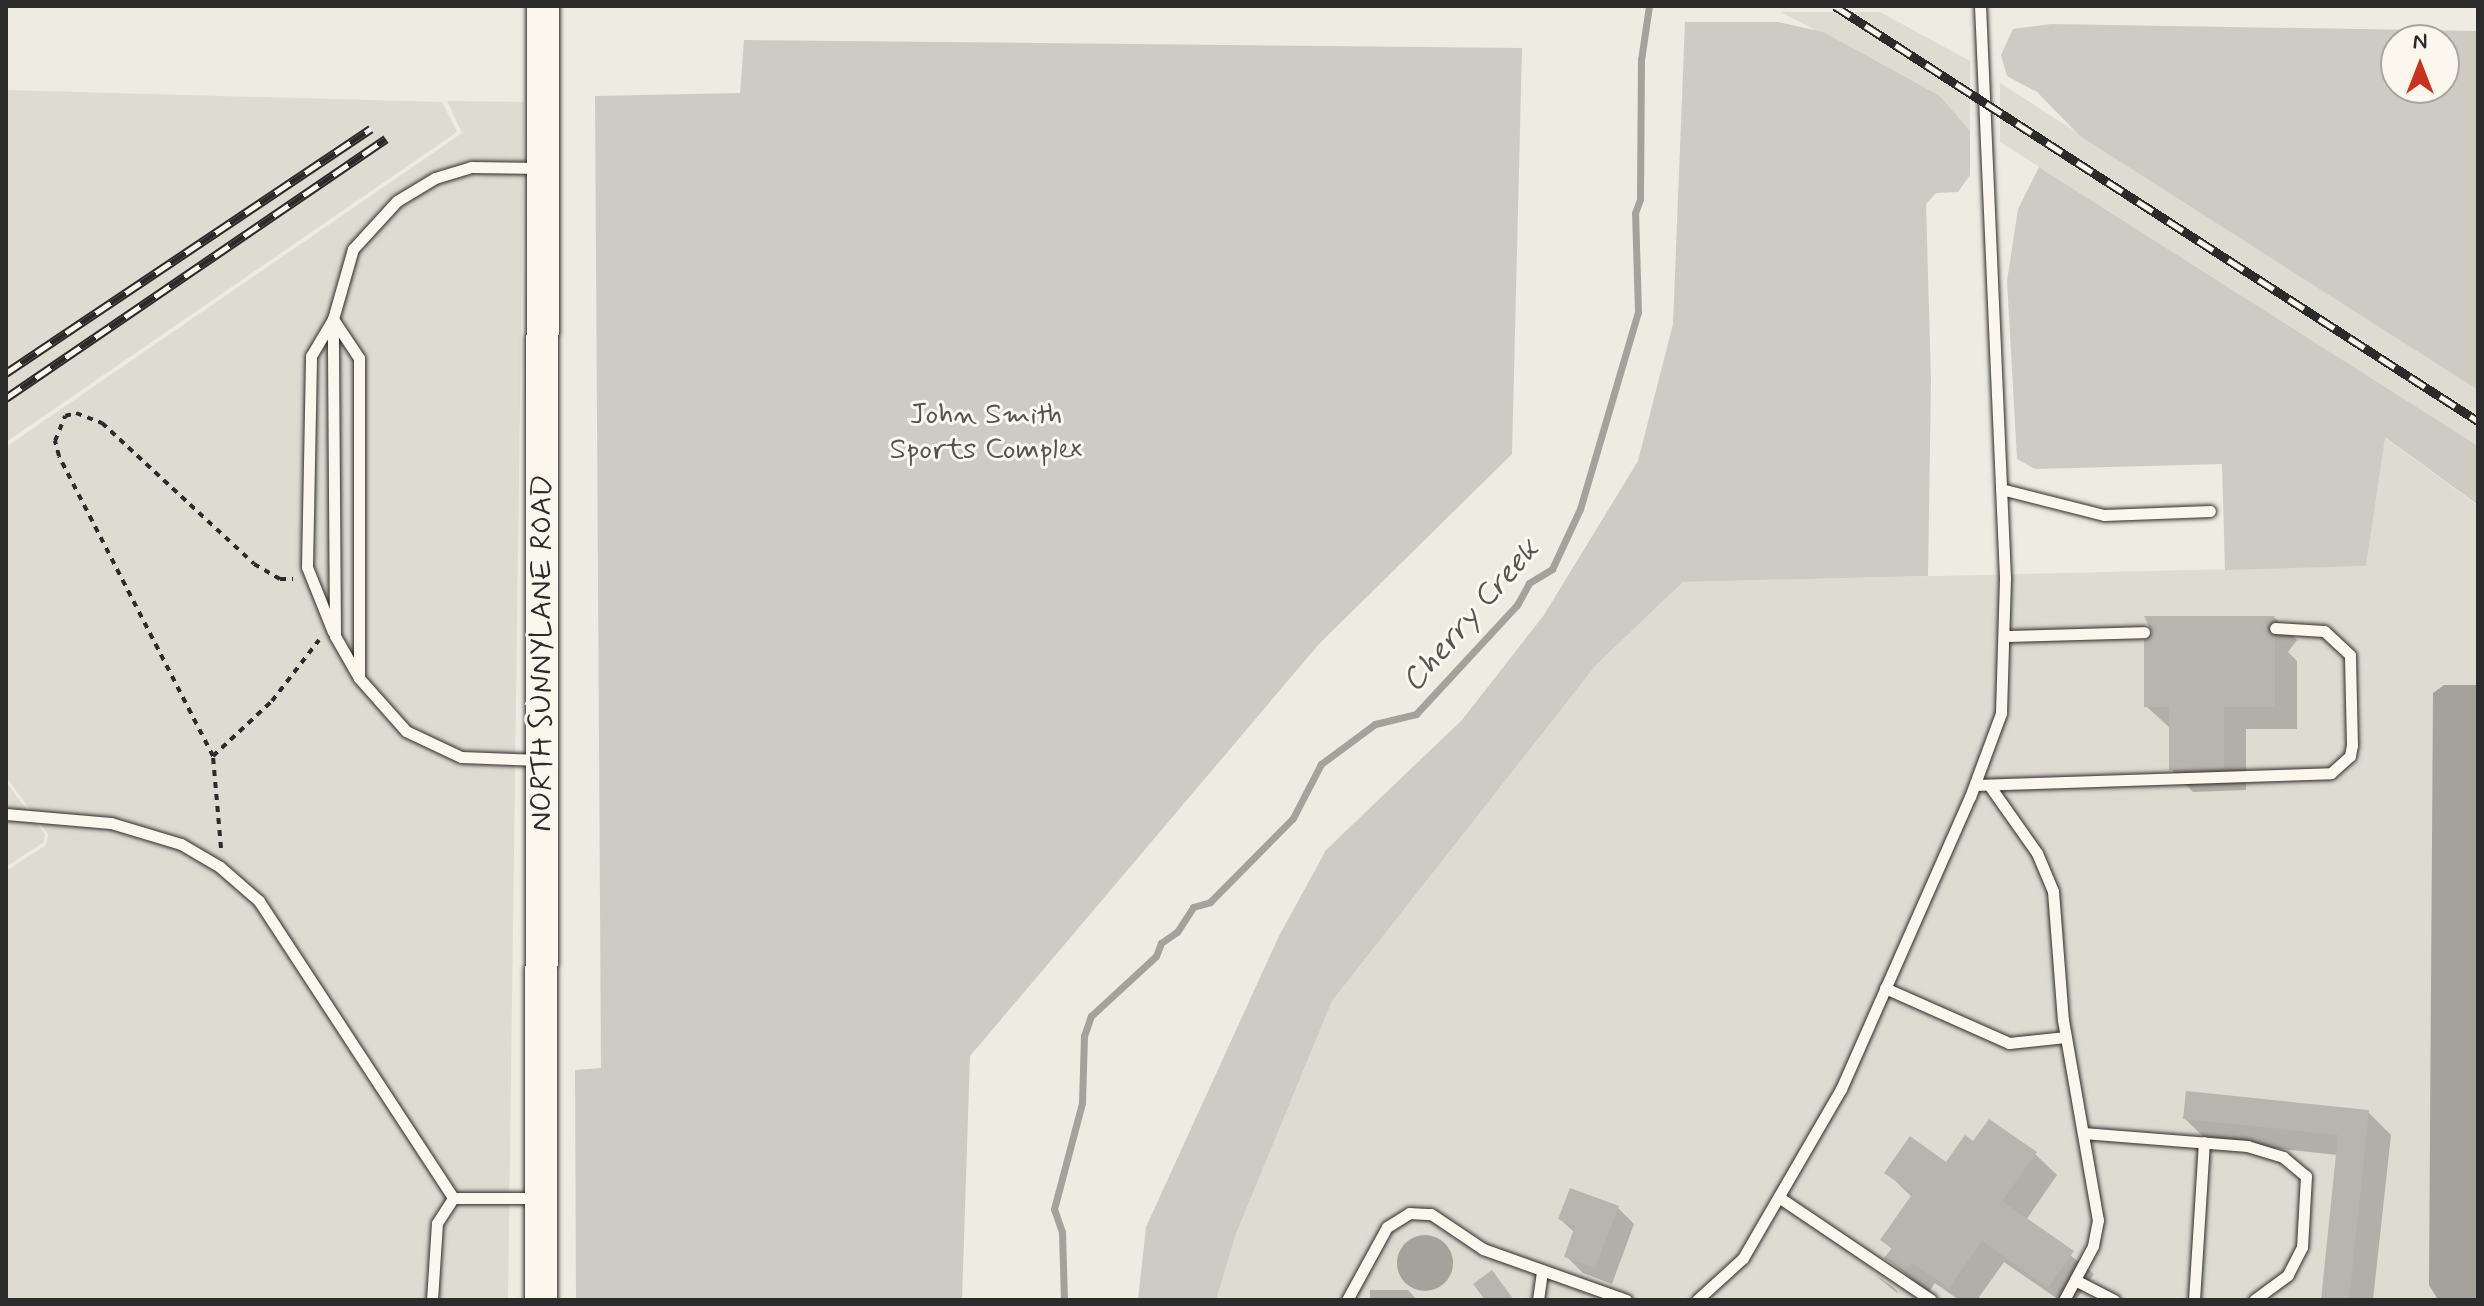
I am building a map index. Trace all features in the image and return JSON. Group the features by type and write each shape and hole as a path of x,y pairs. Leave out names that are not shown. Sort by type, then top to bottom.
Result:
{"street":[{"name":"NORTH SUNNYLANE ROAD","path":"541,1300 543,6"}],"lane":[{"path":"1697,1300 1743,1258 1841,1089 1975,785 2006,691 2001,489 1980,6"},
{"path":"542,760 461,757 433,746 386,712 359,678 335,636 310,579 311,356 333,319 353,249 397,201 435,178 471,167 543,168"},
{"path":"333,319 335,636"},
{"path":"333,319 359,358 359,678"},
{"path":"2001,489 2104,515 2210,511"},
{"path":"1975,785 2331,773 2350,756 2354,734 2350,655 2324,631 2275,628"},
{"path":"2005,636 2144,632"},
{"path":"1989,785 2037,853 2053,891 2066,1037 2098,1220 2093,1246 2064,1300"},
{"path":"6,814 111,823 181,844 220,867 259,901 453,1198"},
{"path":"1885,988 2009,1043 2066,1037"},
{"path":"2083,1133 2247,1146 2283,1157 2306,1176 2302,1247 2288,1275 2254,1300"},
{"path":"2194,1300 2204,1142"},
{"path":"453,1198 541,1198"},
{"path":"432,1300 437,1223 453,1198"},
{"path":"1780,1198 1931,1300"},
{"path":"1347,1300 1387,1227 1409,1213 1431,1214 1483,1249 1626,1300"},
{"path":"1538,1300 1542,1270"},
{"path":"2075,1280 2114,1300"}],"path":[{"path":"220,867 222,816 213,756 59,456 57,428 65,416 76,413 102,423 254,564 280,579 310,579"},
{"path":"213,756 272,701 329,624"}],"shaded area":[{"path":"1781,12 1880,12 1970,61 1970,131 1940,96"},
{"path":"2000,83 2478,390 2478,446 2000,142"},
{"path":"6,90 442,102 457,132 6,442"},
{"path":"447,101 524,102 508,1300 6,1300 6,871 46,845 48,834 6,777 6,447 462,133"},
{"path":"2384,437 2478,506 2478,1300 1216,1300 1236,1234 1332,1001 1596,665 1683,582 2366,566"},
{"path":"2444,685 2478,685 2478,1300 2438,1300 2429,1285 2433,693"},
{"path":"6,782 45,834 44,842 6,867"},
{"path":"1425,1235 1445,1243 1453,1263 1445,1283 1425,1291 1405,1283 1397,1263 1405,1243"}],"green space":[{"path":"1685,22 1778,22 1823,32 1940,96 1970,131 1970,175 1958,192 1936,193 1926,204 1931,380 1928,576 1683,582 1596,665 1332,1001 1236,1234 1216,1300 1138,1300 1146,1227 1279,936 1326,850 1462,720 1544,615 1638,461 1673,324"},
{"path":"2051,24 2380,29 2380,104 2460,104 2460,31 2478,31 2478,390 2080,136 2037,92 2007,76 2001,55 2013,29"},
{"name":"John Smith Sports Complex","path":"744,40 1522,48 1512,454 1319,644 970,1056 962,1300 576,1300 575,1070 601,1068 595,96 740,93"},
{"path":"2039,167 2478,446 2478,505 2385,437 2366,566 2225,570 2222,464 2035,469 2017,459 2007,281 2018,209"}],"building":[{"path":"2144,616 2275,616 2267,628 2275,637 2275,707 2224,707 2224,768 2169,770 2169,707 2144,707 2144,640 2152,633"},
{"path":"2186,1091 2369,1110 2349,1300 2321,1300 2338,1135 2183,1119"},
{"path":"1989,1119 2037,1152 2002,1201 2074,1251 2048,1288 1982,1241 1949,1288 1912,1263 1905,1272 1884,1258 1892,1248 1880,1240 1913,1193 1884,1173 1910,1136 1946,1162 1965,1135 1973,1141"},
{"path":"1570,1188 1619,1206 1595,1268 1564,1257 1575,1226 1558,1219"},
{"path":"1492,1270 1514,1300 1485,1300 1473,1284"}],"waterway":[{"name":"Cherry Creek","path":"1064,1300 1062,1232 1054,1209 1082,1103 1084,1036 1091,1016 1156,956 1161,943 1177,932 1193,907 1210,902 1293,818 1321,764 1375,724 1416,714 1517,605 1529,583 1552,569 1580,509 1638,312 1635,213 1640,199 1641,60 1649,6"}],"railway":[{"path":"1835,6 2478,421"},
{"path":"6,373 371,129"},
{"path":"6,398 386,139"}]}
